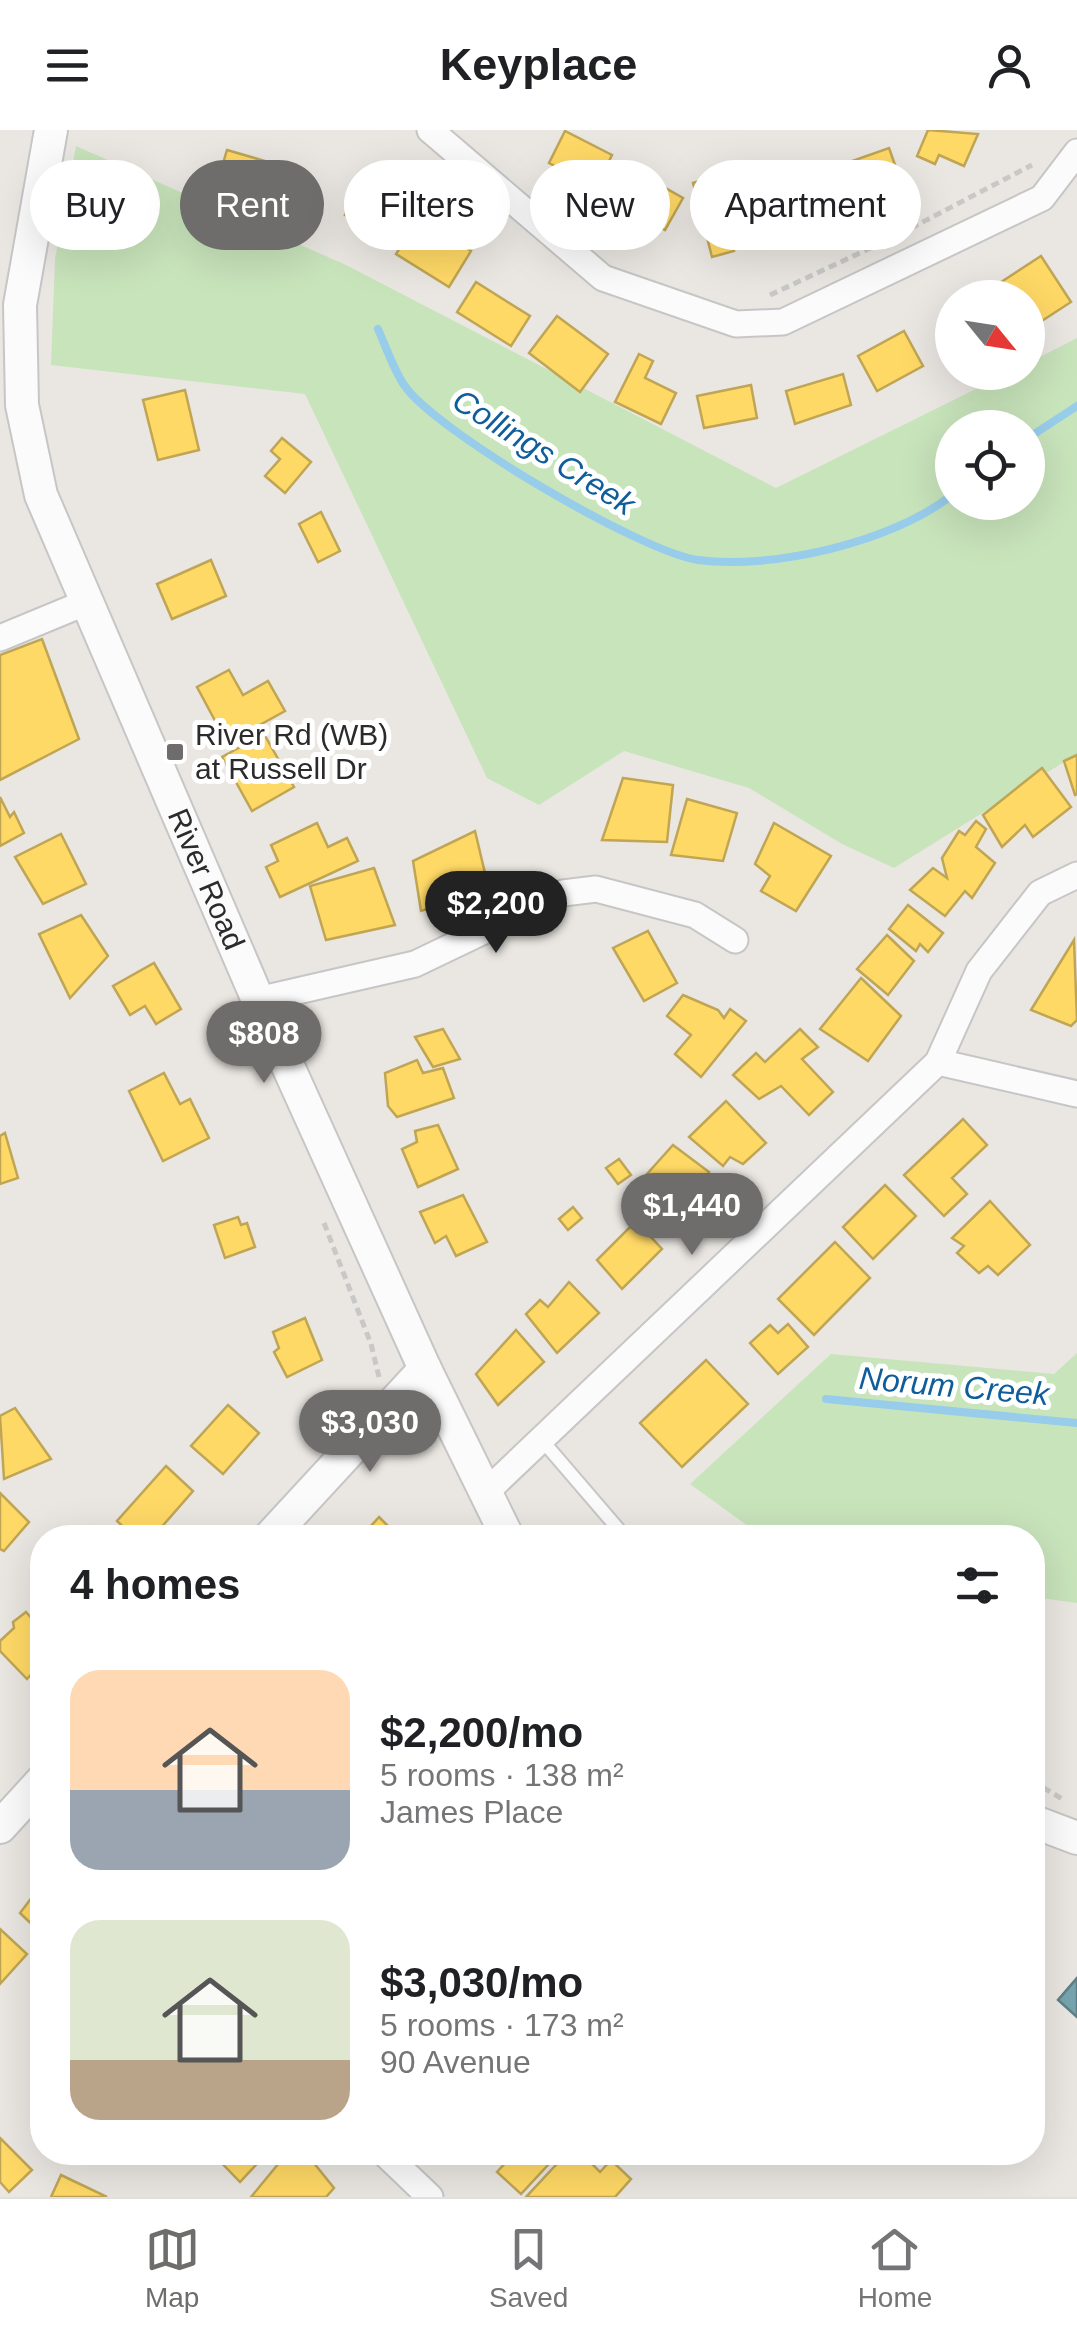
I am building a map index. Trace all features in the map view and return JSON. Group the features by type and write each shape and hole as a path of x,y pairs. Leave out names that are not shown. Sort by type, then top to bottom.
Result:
{"street":[{"name":"River Road","path":"51,130 20,305 22,405 41,496 258,1000 425,1370 501,1525"},
{"path":"430,130 604,278 736,324 783,322 1042,198 1077,152"},
{"path":"0,638 87,602"},
{"path":"484,1493 938,1062 979,971 1040,893 1077,875"},
{"path":"258,1000 415,964 563,893 596,889 695,915 736,940"},
{"path":"938,1062 1077,1094"},
{"path":"281,1525 425,1370"},
{"path":"0,1827 30,1794"},
{"path":"1045,1826 1077,1838"},
{"path":"396,2165 430,2197"}],"lane":[{"path":"541,1439 615,1525"}],"path":[{"path":"761,297 1026,172 1037,160"},
{"path":"1045,1789 1077,1808"}],"green space":[{"path":"76,146 108,160 73,160"},
{"path":"160,183 180,192 180,250 312,250 776,488 974,390 1045,390 1045,354 1077,338 1077,754 894,868 842,844 749,788 624,751 539,805 487,778 305,394 51,365 57,250 160,250"},
{"path":"1077,1353 1077,1603 1045,1599 1045,1525 746,1525 690,1484 831,1354 1054,1374"}],"building: Homes":[{"path":"928,130 978,134 964,166 939,155 935,164 917,156"},
{"path":"565,131 612,155 610,160 550,160"},
{"path":"889,148 893,160 855,160"},
{"path":"227,150 262,160 224,160"},
{"path":"670,191 683,198 670,221"},
{"path":"399,250 471,251 449,287 396,254"},
{"path":"710,250 734,251 712,257"},
{"path":"1041,256 1071,302 1045,319 1045,280 1004,280"},
{"path":"476,282 530,316 511,346 457,312"},
{"path":"557,316 608,354 580,392 529,353"},
{"path":"904,331 923,366 877,391 858,356"},
{"path":"639,354 653,361 645,378 676,393 661,424 615,402"},
{"path":"843,374 851,405 795,424 786,391"},
{"path":"751,385 757,418 704,428 697,396"},
{"path":"185,390 199,450 158,460 143,400"},
{"path":"282,438 311,462 285,493 265,476 280,459 271,451"},
{"path":"321,512 340,551 318,562 299,524"},
{"path":"211,560 226,596 172,619 157,584"},
{"path":"42,639 79,739 0,780 0,655"},
{"path":"229,670 243,695 268,681 285,711 227,743 197,687"},
{"path":"264,734 294,787 252,811 222,757"},
{"path":"1077,755 1077,794 1075,795 1064,761"},
{"path":"1042,768 1071,807 1033,837 1025,825 1002,847 983,815"},
{"path":"623,778 673,785 667,842 602,840"},
{"path":"0,797 10,817 14,812 24,833 0,846"},
{"path":"687,799 737,813 723,861 671,855"},
{"path":"976,821 986,829 976,847 995,863 972,898 965,891 945,916 910,890 933,868 947,878 942,858 959,831 965,835"},
{"path":"317,823 328,847 347,838 358,861 280,897 266,867 278,861 271,845"},
{"path":"774,823 831,856 796,911 761,891 770,876 755,864"},
{"path":"475,831 489,890 421,911 413,861"},
{"path":"61,834 86,884 43,904 15,857"},
{"path":"374,868 395,925 326,940 310,886"},
{"path":"908,905 943,933 928,952 920,944 916,951 889,929"},
{"path":"81,915 108,956 70,998 39,934"},
{"path":"648,931 677,983 644,1001 613,948"},
{"path":"887,935 914,961 888,995 857,969"},
{"path":"1074,940 1077,1020 1071,1026 1031,1010"},
{"path":"154,963 181,1009 156,1024 145,1006 130,1015 113,986"},
{"path":"861,978 901,1016 868,1061 820,1029"},
{"path":"683,995 718,1010 724,1018 730,1009 746,1021 701,1077 675,1054 691,1035 667,1016"},
{"path":"443,1029 460,1059 433,1067 415,1037"},
{"path":"800,1029 818,1047 802,1059 833,1092 809,1115 781,1086 759,1099 733,1075 756,1053 765,1062"},
{"path":"417,1060 423,1073 443,1068 454,1098 397,1117 388,1106 385,1073"},
{"path":"164,1073 180,1104 190,1099 209,1138 163,1161 129,1091"},
{"path":"726,1101 766,1143 743,1164 730,1157 723,1166 689,1137"},
{"path":"963,1119 987,1145 952,1178 967,1194 944,1216 904,1175"},
{"path":"438,1125 458,1169 418,1187 402,1149 417,1142 415,1131"},
{"path":"5,1133 18,1178 0,1184 0,1136"},
{"path":"673,1145 709,1172 688,1204 647,1174"},
{"path":"619,1159 631,1175 618,1184 606,1168"},
{"path":"885,1185 916,1216 873,1259 843,1227"},
{"path":"463,1195 487,1242 456,1256 446,1236 435,1243 420,1212"},
{"path":"990,1201 1030,1245 998,1275 988,1266 979,1273 957,1253 964,1246 952,1238"},
{"path":"573,1207 582,1218 568,1230 559,1219"},
{"path":"238,1217 241,1225 247,1223 255,1247 225,1258 214,1225"},
{"path":"636,1221 662,1249 622,1289 597,1260"},
{"path":"835,1242 870,1278 814,1335 778,1299"},
{"path":"569,1282 599,1313 557,1353 526,1314 540,1300 548,1307"},
{"path":"305,1318 322,1360 287,1377 274,1352 279,1348 273,1332"},
{"path":"788,1324 808,1347 778,1374 750,1343 770,1325 778,1333"},
{"path":"516,1330 544,1362 498,1405 476,1374"},
{"path":"706,1360 748,1404 682,1467 640,1423"},
{"path":"228,1405 259,1433 223,1474 191,1446"},
{"path":"15,1408 51,1459 4,1479 0,1416"},
{"path":"166,1466 193,1491 163,1525 121,1525 117,1521"},
{"path":"0,1493 29,1522 4,1551 0,1549"},
{"path":"26,1612 30,1616 27,1679 0,1651 0,1641 14,1628 13,1622"},
{"path":"30,1900 30,1923 20,1913"},
{"path":"0,1929 27,1954 0,1984"},
{"path":"0,2138 32,2170 9,2192 0,2182"},
{"path":"224,2165 256,2165 240,2182"},
{"path":"277,2165 315,2165 334,2188 326,2197 251,2197"},
{"path":"503,2165 548,2165 521,2194 497,2172"},
{"path":"556,2165 593,2165 600,2172 606,2165 616,2165 631,2179 615,2197 526,2197"},
{"path":"61,2175 107,2197 51,2197"}],"building: Public":[{"path":"1077,1978 1077,2017 1058,2000"}],"waterway":[{"name":"Collings Creek","path":"378,329 404,385 455,431 541,487 670,552 698,560 728,562 795,556 865,539 935,507"},
{"name":"Collings Creek","path":"1045,427 1077,406"},
{"name":"Norum Creek","path":"826,1399 1077,1423"}],"place":[{"name":"River Rd (WB) at Russell Dr","path":"175,752"}]}
